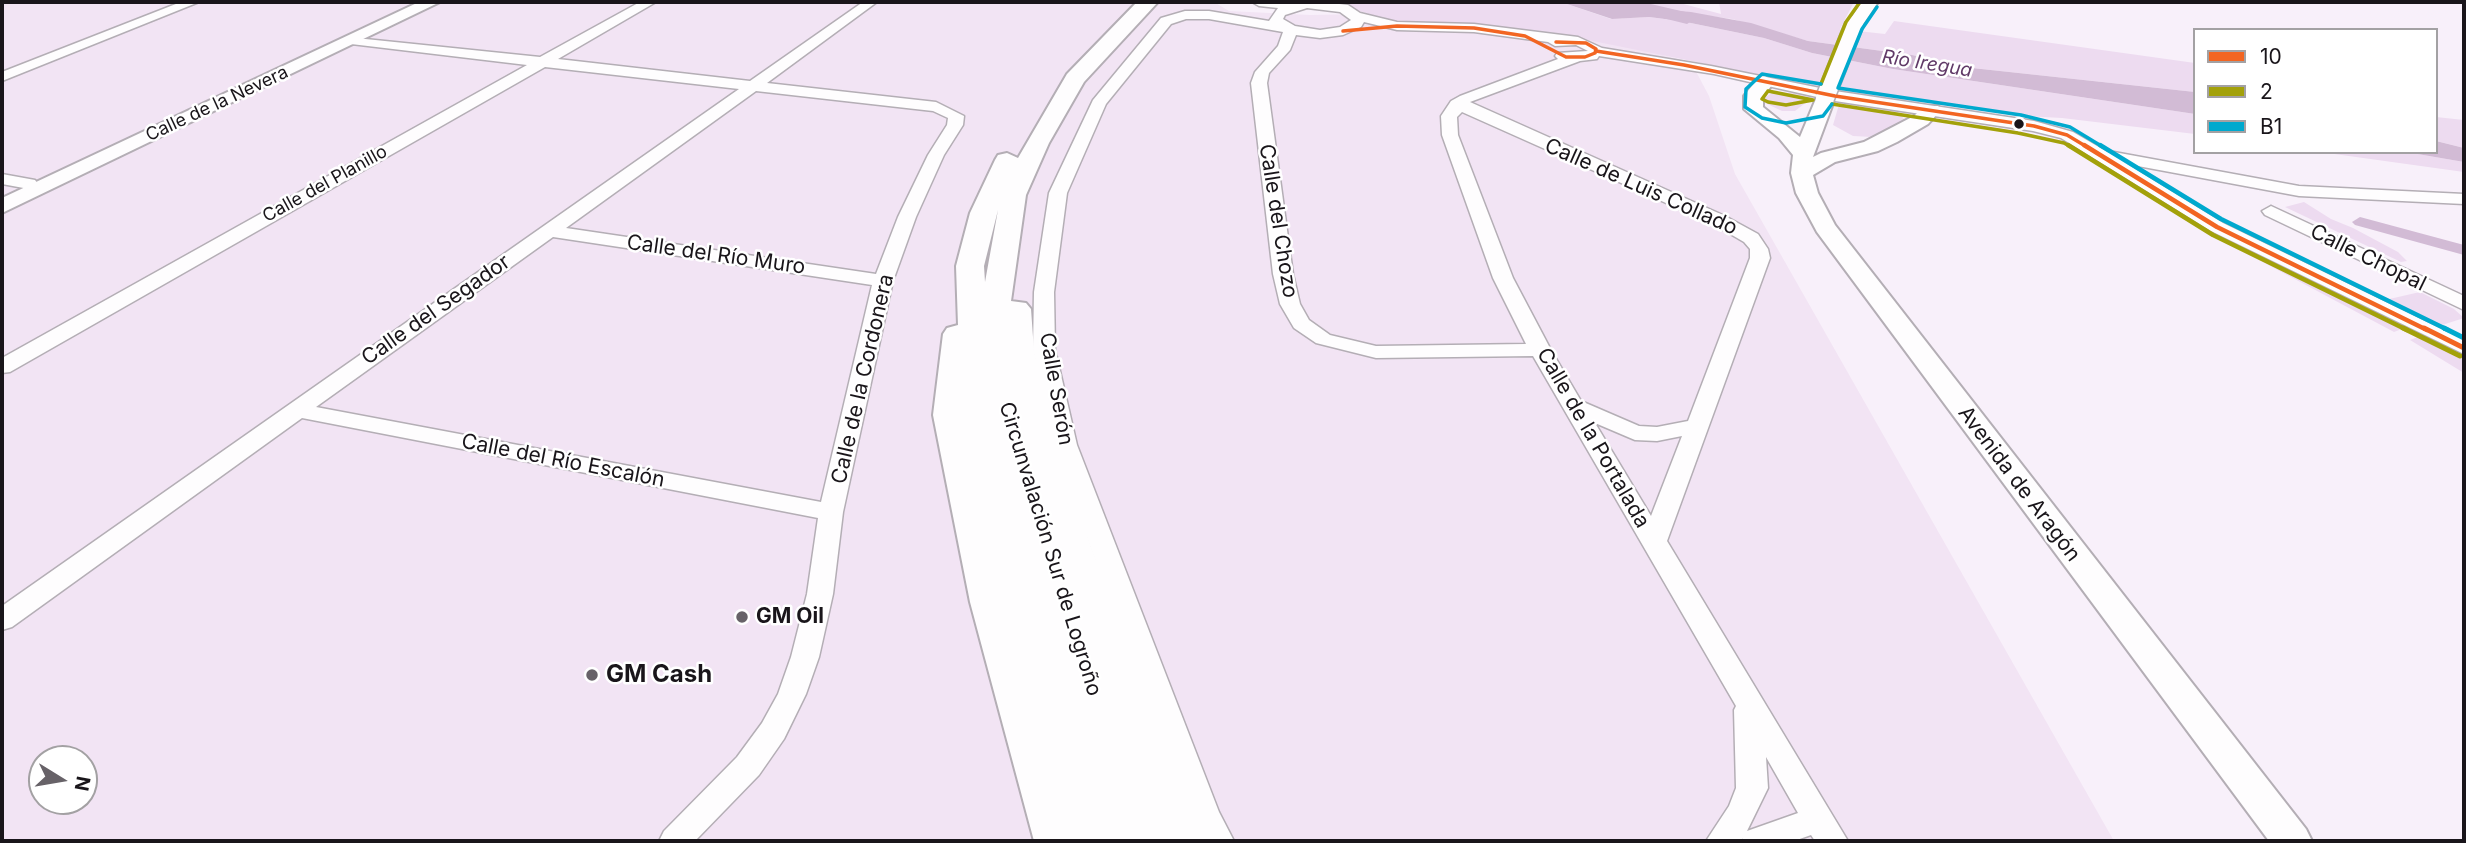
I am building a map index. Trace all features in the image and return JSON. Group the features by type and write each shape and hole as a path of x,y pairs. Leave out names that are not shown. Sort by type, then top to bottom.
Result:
{"highway":[{"name":"Circunvalación Sur de Logroño","path":"1101,841 980,443 970,266 980,222 997,180 1045,94 1076,56 1130,2"},
{"name":"Circunvalación Sur de Logroño","path":"1143,841 1018,461 997,373 996,304 1007,219 1013,195 1054,111 1075,79 1148,2"},
{"path":"1007,219 1019,351 1034,417 1072,547 1187,841"},
{"path":"970,266 957,337 950,415 990,602 1057,841"}],"main road":[{"name":"Calle de la Nevera","path":"2,197 419,2"},
{"name":"Calle de la Nevera","path":"2,206 432,2"},
{"path":"1803,164 1821,106 1862,2"},
{"path":"1854,25 1870,2"},
{"path":"1765,82 1754,93 1755,111 1786,134 1803,164"},
{"path":"1754,104 1765,110 1786,114 1821,106"},
{"path":"1821,106 1828,126 1837,134 1882,141"},
{"path":"1803,164 1882,141 1921,120 1931,110"},
{"name":"Avenida de Aragón","path":"1803,164 1811,203 1842,252 2292,841"}],"street":[{"path":"2,77 192,2"},
{"name":"Calle del Planillo","path":"2,367 649,2"},
{"name":"Calle del Segador","path":"2,620 871,2"},
{"path":"1249,2 1284,30 1294,6"},
{"path":"1259,2 1294,6 1331,5 1356,16 1397,26 1474,28 1569,40 1586,43 1595,51 2046,129 2067,135 2217,227 2464,348"},
{"name":"Calle Serón","path":"1219,841 1204,813 1065,445 1044,349 1044,292 1058,193 1099,103 1157,30 1166,21 1185,15 1209,15 1284,30"},
{"path":"1343,31 1356,24 1356,16"},
{"name":"Calle del Chozo","path":"1397,26 1320,34 1284,30 1262,72 1259,83 1283,274 1290,304 1301,324 1323,339 1376,352 1541,350"},
{"path":"1525,36 1549,55 1575,58 1592,56 1595,51"},
{"name":"Calle de la Cordonera","path":"351,40 936,107 956,116 955,125 936,155 913,205 883,281 831,512 820,594 805,657 792,694 773,731 748,766 675,841"},
{"path":"1450,135 1449,117 1457,104 1549,55 1553,42 1569,40"},
{"name":"Calle de Luis Collado","path":"1457,104 1719,220 1751,238 1759,249 1760,258 1695,426 1654,542"},
{"name":"Calle de Luis Collado","path":"1450,135 1455,126 1464,123 1498,123"},
{"name":"Calle de la Portalada","path":"1450,135 1503,278 1541,350 1825,830"},
{"path":"2100,154 2299,191 2464,200"},
{"path":"2,179 29,184"},
{"name":"Calle Chopal","path":"2271,211 2464,304"},
{"name":"Calle del Río Muro","path":"548,231 883,281"},
{"path":"2441,337 2464,331"},
{"path":"1576,406 1635,433 1657,434 1695,426"},
{"name":"Calle del Río Escalón","path":"294,410 831,512"},
{"path":"1722,841 1742,813 1752,788 1749,703"},
{"path":"1757,841 1825,830"}],"shaded area":[{"path":"2,2 1214,2 1229,11 1310,15 1418,13 1615,43 1691,62 1709,96 1735,174 2114,841 2,841"},
{"path":"1319,2 1561,2 1611,19 1649,17 1681,21 1764,38 1812,53 1893,69 2193,114 2193,134 2023,116 1844,92 1583,39 1483,25 1392,22 1336,3"},
{"path":"1603,2 1676,2 1721,14 1719,2 1854,2 1840,29 1885,34 1894,21 2193,63 2193,92 1972,68 1912,55 1808,41 1732,19"},
{"path":"1774,92 1812,94 1813,97 1795,111 1782,111 1763,102 1763,98"},
{"path":"1840,101 1889,109 1898,112 1905,120 1872,137 1853,136 1833,125"},
{"path":"2438,117 2464,120 2464,148 2438,142"},
{"path":"2334,154 2418,154 2464,162 2464,172"},
{"path":"2304,202 2331,219 2398,252 2407,261 2401,262 2285,207"},
{"path":"2239,244 2407,327 2394,332 2231,245"},
{"path":"2420,292 2454,309 2464,318 2439,326 2385,300"},
{"path":"2423,335 2464,356 2464,373 2410,340"}],"water":[{"name":"Río Iregua","path":"1561,2 1603,2 1691,12 1751,23 1808,41 1912,55 1972,68 2193,92 2193,114 1893,69 1812,53 1764,38 1681,21 1649,17 1612,19"},
{"path":"2438,142 2464,148 2464,162 2418,154 2438,154"}],"waterway":[{"name":"Río Iregua","path":"1620,2 1687,18"},
{"path":"2360,222 2464,250"}],"transit line":[{"name":"2","path":"1821,84 1846,22 1860,2"},
{"name":"B1","path":"1877,7 1862,29 1838,88 2021,115 2070,127 2221,219 2464,338"},
{"name":"10","path":"1343,31 1397,26 1474,28 1525,36 1566,57 1585,57 1595,53 1596,49 1586,43 1556,42"},
{"name":"10","path":"1596,51 1684,65 1835,96 2034,126 2067,135 2217,227 2464,348"},
{"name":"B1","path":"1821,84 1762,74 1746,89 1745,107 1762,118 1786,123 1823,116 1832,104"},
{"name":"2","path":"1768,91 1813,100 1786,105 1768,102 1762,99 1768,91"},
{"name":"2","path":"1832,104 2018,133 2064,143 2213,235 2460,356"}],"place":[{"name":"GM Oil","path":"742,617"},
{"name":"GM Cash","path":"592,675"}]}
